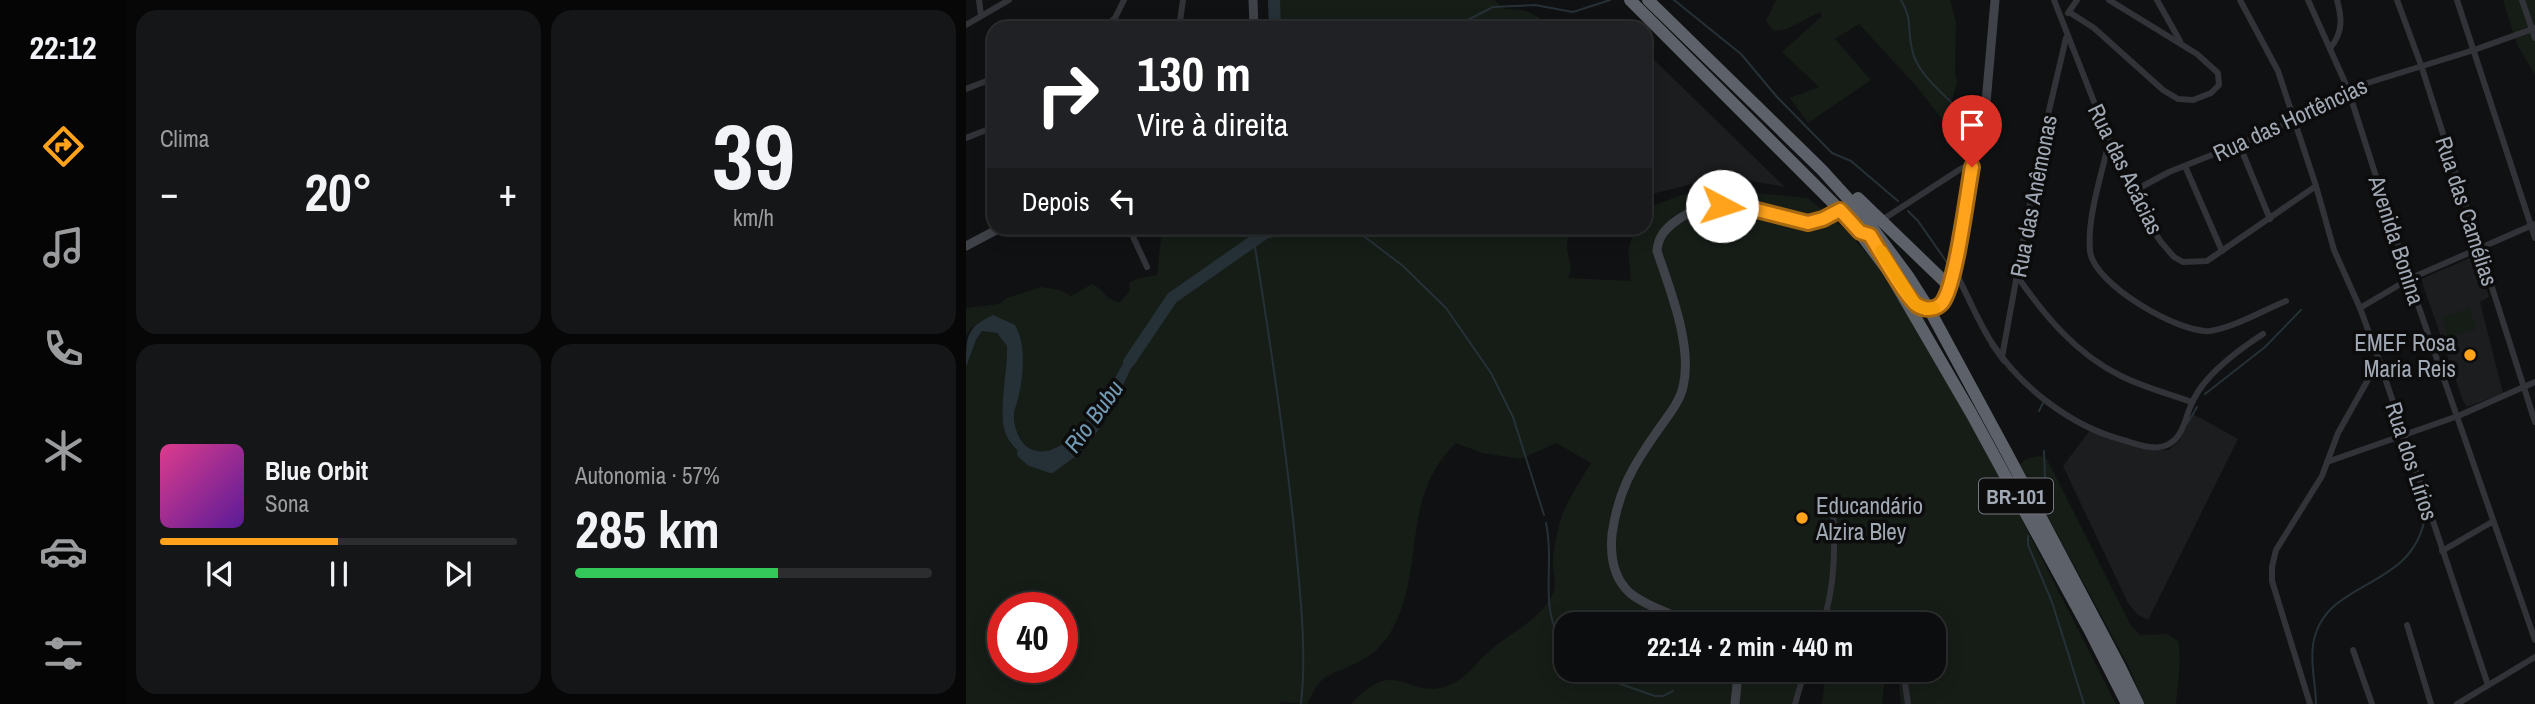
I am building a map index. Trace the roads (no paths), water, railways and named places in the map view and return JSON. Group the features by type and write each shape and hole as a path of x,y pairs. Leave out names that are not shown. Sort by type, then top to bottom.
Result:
{"highway":[{"name":"BR-101","path":"1648,0 1822,170 1882,239 1929,309 2138,704"},
{"name":"BR-101","path":"1630,1 1650,21"},
{"name":"BR-101","path":"1652,23 1860,232 1901,291 1959,391 2127,704"},
{"path":"1822,170 1839,180 1948,285"},
{"path":"1860,232 1870,235 1913,302 1929,309 1936,308 1944,301"},
{"path":"1944,301 1944,338"}],"street":[{"path":"979,0 981,15"},
{"path":"966,25 1009,0"},
{"path":"1111,21 1124,0"},
{"path":"1180,21 1183,0"},
{"path":"1253,0 1254,21"},
{"path":"1944,301 1954,269 1972,167 1985,114 1995,0"},
{"name":"Rua das Acácias","path":"2054,0 2109,143 2132,192 2161,242 2174,257 2183,262 2200,262 2222,251 2316,186"},
{"path":"2063,20 2077,0"},
{"path":"2069,12 2094,28 2163,90 2178,99 2193,100 2217,89 2220,79 2218,74 2197,54 2109,0"},
{"path":"2157,0 2181,44"},
{"name":"Rua dos Lírios","path":"2240,0 2277,71 2316,186 2334,250 2360,308 2379,360 2488,685"},
{"name":"Avenida Bonina","path":"2308,0 2348,89 2409,279 2535,640"},
{"path":"2331,47 2339,37 2342,19 2337,0"},
{"name":"Rua das Camélias","path":"2397,0 2421,65 2535,422"},
{"path":"2457,0 2533,224 2535,238"},
{"path":"2522,0 2535,38"},
{"name":"Rua das Hortências","path":"2132,192 2156,178 2272,131 2348,89 2533,29"},
{"name":"Rua das Anêmonas","path":"2002,356 2040,149 2067,36"},
{"path":"966,89 987,81"},
{"path":"966,138 987,130"},
{"path":"2109,143 2091,227 2090,250 2102,276 2129,299 2201,330 2217,329 2286,301"},
{"path":"2239,144 2270,219"},
{"path":"2185,166 2222,251"},
{"path":"1882,220 1962,168 1972,167"},
{"path":"1667,612 1632,594 1616,574 1611,554 1615,513 1625,481 1676,403 1684,385 1681,328 1657,251 1658,240 1669,226 1685,214 1707,207 1737,205 1808,223 1840,210"},
{"path":"2360,308 2409,279 2533,224"},
{"path":"966,246 987,235"},
{"path":"1132,235 1147,267"},
{"path":"1954,269 1990,340 2022,380 2045,400 2099,431 2146,447 2161,447 2174,441 2192,402 2206,381 2263,334"},
{"path":"2017,276 2053,324 2099,363 2131,381 2192,402"},
{"path":"2310,704 2272,581 2272,567 2276,550 2322,476 2337,433 2379,360"},
{"path":"2327,462 2458,416 2535,382"},
{"path":"1825,612 1835,552 1833,505"},
{"path":"2442,551 2492,522"},
{"path":"2407,625 2431,704"},
{"path":"2353,650 2372,704"},
{"path":"2457,704 2535,657"},
{"path":"1735,704 1736,682"},
{"path":"1789,704 1795,700 1801,682"},
{"path":"1905,682 1908,704"}],"water":[{"path":"993,315 1015,325 1019,333 1023,352 1022,372 1014,419 1020,438 1029,448 1044,451 1058,447 1073,435 1100,402 1132,349 1137,350 1121,389 1099,429 1086,446 1070,458 1053,464 1034,462 1021,454 1009,441 1002,413 1007,346 997,333 982,331 966,367 969,334 977,324"}],"waterway":[{"name":"Rio Bubu","path":"1274,0 1275,21"},
{"path":"1466,21 1493,7 1535,5 1573,12 1610,0"},
{"path":"1674,0 1741,54 1777,97 1832,153 1851,161 1898,201"},
{"path":"1901,0 1907,13 1914,57 1928,79 1952,103"},
{"path":"1908,211 1946,261"},
{"name":"Rio Bubu","path":"1129,362 1172,298 1262,235"},
{"path":"1362,235 1403,266 1446,308 1491,373 1513,417 1544,515"},
{"path":"1254,241 1277,389 1295,538 1303,642 1301,704"},
{"path":"2205,394 2265,347 2301,310"},
{"path":"1990,345 2003,363"},
{"path":"2039,411 2043,403"},
{"path":"2187,424 2197,407"},
{"path":"2041,504 2045,479 2044,451"},
{"name":"Rio Bubu","path":"1023,453 1031,460 1051,467 1070,453"},
{"path":"2316,704 2312,652 2320,623 2333,607 2403,560 2417,542 2425,517"},
{"path":"1546,523 1549,603 1554,624"},
{"path":"2028,536 2028,545 2052,602 2084,704"},
{"path":"1615,682 1655,696 1663,696 1673,691"}],"place":[{"name":"EMEF Rosa Maria Reis","path":"2470,355"},
{"name":"Educandário Alzira Bley","path":"1802,518"}]}
